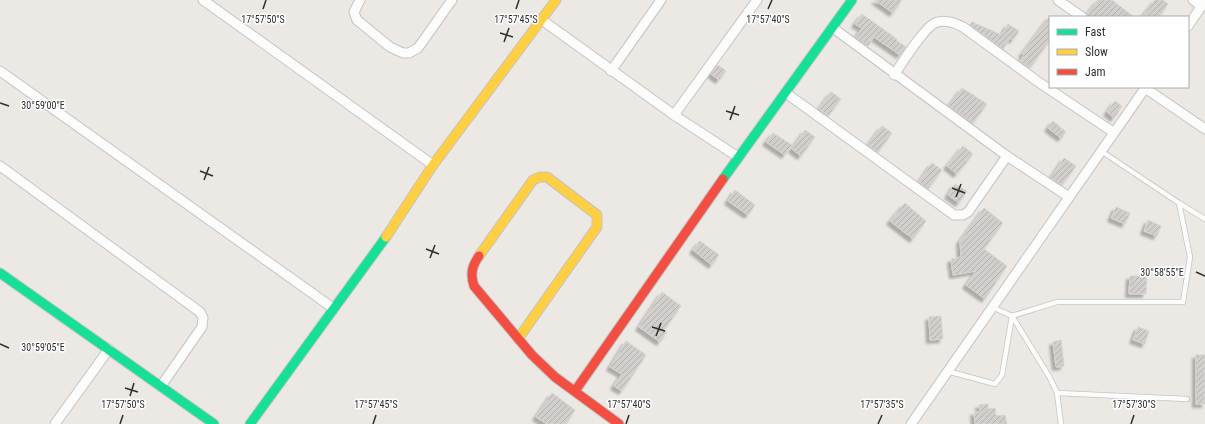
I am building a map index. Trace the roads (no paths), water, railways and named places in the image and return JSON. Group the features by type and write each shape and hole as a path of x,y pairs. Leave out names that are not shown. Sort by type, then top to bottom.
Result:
{"street":[{"path":"203,0 433,165"},
{"path":"360,0 354,12 357,20 390,47 403,53 410,53 418,48 452,0"},
{"path":"250,424 333,308 370,260 433,165 556,0"},
{"path":"611,71 661,0"},
{"path":"674,115 757,0"},
{"path":"575,391 738,157 786,93 852,0"},
{"path":"1058,0 1081,16"},
{"path":"1189,25 1203,4 1193,0"},
{"path":"542,20 611,71 738,157"},
{"path":"894,75 928,28 936,22 950,22 963,27 1037,81 1113,132"},
{"path":"832,28 894,75 1007,156 1069,197"},
{"path":"0,71 333,308"},
{"path":"911,424 991,306 1145,88"},
{"path":"1147,88 1205,129"},
{"path":"786,93 954,214 963,215 968,212 1007,156"},
{"path":"0,166 200,312 203,318 202,327 161,386"},
{"path":"518,339 597,227 597,214 547,177 540,176 533,180 482,250 473,265 471,277 474,286 518,339 555,377 619,424"},
{"path":"0,273 214,424"},
{"path":"55,424 109,349"}],"lane":[{"path":"1101,151 1205,220"},
{"path":"1012,316 1057,302 1183,302 1190,257 1179,203"},
{"path":"991,306 1012,316 1050,378 1057,393 1061,424"},
{"path":"947,372 995,384 1000,381 1012,316"},
{"path":"1057,393 1187,399"}]}
